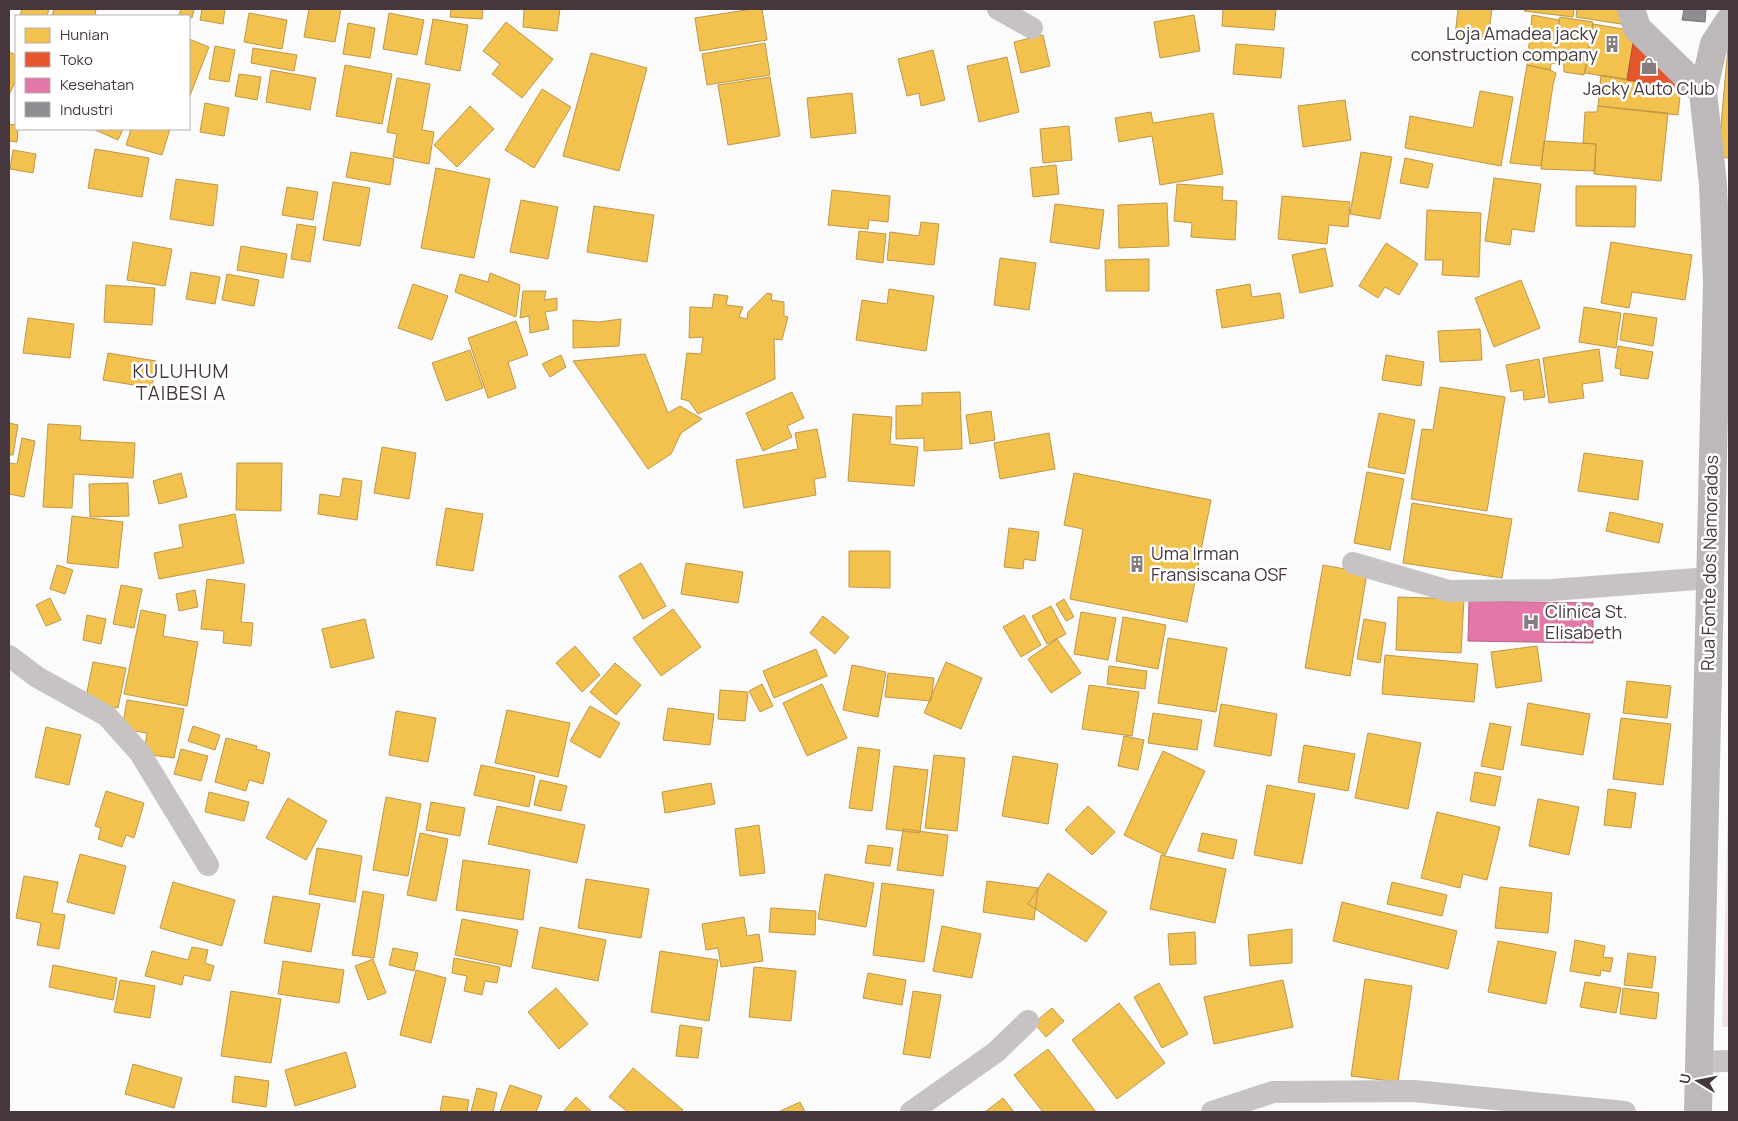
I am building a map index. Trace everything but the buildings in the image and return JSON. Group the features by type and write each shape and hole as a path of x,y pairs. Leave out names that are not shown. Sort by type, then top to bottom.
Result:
{"street":[{"path":"998,9 1032,28"},
{"path":"1631,9 1637,28 1703,92"},
{"name":"Rua Fonte dos Namorados","path":"1698,1112 1717,282 1721,185 1703,92 1714,44 1729,21"},
{"path":"1353,563 1449,591 1552,590 1710,578"},
{"path":"9,656 37,677 107,716 140,753 208,865"},
{"path":"911,1112 996,1052 1028,1021"},
{"path":"1700,1062 1729,1061"},
{"path":"1212,1112 1273,1092 1404,1091 1625,1112"}],"shaded area":[{"path":"1729,774 1729,1027 1722,1027"}],"place":[{"name":"Loja Amadea jacky construction company","path":"1612,44"},
{"name":"Jacky Auto Club","path":"1649,66"},
{"name":"Uma Irman Fransiscana OSF","path":"1137,564"},
{"name":"Clinica St. Elisabeth","path":"1531,622"}],"district":[{"name":"KULUHUM TAIBESI A","path":"181,382"}]}
